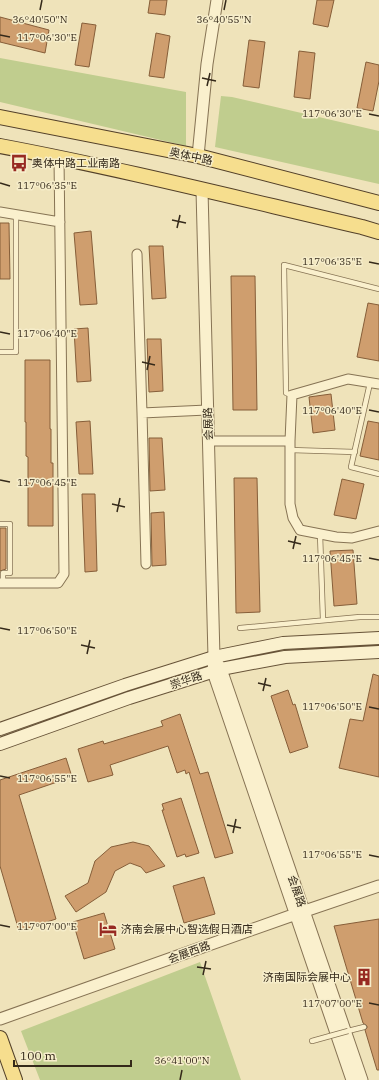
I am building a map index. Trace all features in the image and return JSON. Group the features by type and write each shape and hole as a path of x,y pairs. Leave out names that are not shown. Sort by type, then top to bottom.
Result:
{"main road":[{"name":"奥体中路","path":"0,117 198,156 379,203"},
{"path":"0,146 163,180 362,226 379,232"},
{"name":"崇华路","path":"0,729 124,685 214,657 283,643 379,638"},
{"name":"崇华路","path":"0,744 129,698 217,671 285,657 379,652"},
{"path":"0,1038 15,1080"}],"street":[{"path":"198,156 207,64 217,0"},
{"path":"2,583 58,583 64,574 59,158"},
{"name":"会展路","path":"202,190 214,657 217,671 300,913 362,1080"},
{"path":"0,212 60,222"},
{"path":"137,254 146,564"},
{"path":"375,384 348,379 292,395 290,504 293,518 300,530 352,538 379,531"},
{"path":"142,413 207,410"},
{"path":"208,441 290,446"},
{"name":"会展西路","path":"0,1019 379,886"},
{"name":"会展路","path":"300,913 352,1080"}],"lane":[{"path":"0,352 16,352 16,215"},
{"path":"292,395 286,393 284,265 379,289"},
{"path":"375,384 351,467 379,474"},
{"path":"290,446 355,452"},
{"path":"0,524 10,524 10,573 2,573 2,583"},
{"path":"320,534 323,620"},
{"path":"240,628 323,620 379,617"},
{"path":"312,1041 364,1027"}],"green space":[{"path":"0,58 186,92 186,146 0,102"},
{"path":"221,96 232,97 379,131 379,184 215,147"},
{"path":"200,962 241,1080 40,1080 21,1031"}],"building":[{"path":"150,0 167,0 165,15 148,13"},
{"path":"317,0 334,0 328,27 313,24"},
{"path":"0,17 49,30 45,53 0,42"},
{"path":"82,23 96,25 89,67 75,65"},
{"path":"156,33 170,36 164,78 149,76"},
{"path":"249,40 265,42 259,88 243,86"},
{"path":"299,51 315,53 310,99 294,97"},
{"path":"366,62 379,65 379,81 373,111 357,108"},
{"path":"0,223 9,223 10,279 0,279"},
{"path":"91,231 97,304 80,305 74,233"},
{"path":"149,246 163,246 166,298 152,299"},
{"path":"231,276 255,276 257,410 233,410"},
{"path":"368,303 379,305 379,361 357,357"},
{"path":"88,328 91,381 77,382 74,329"},
{"path":"147,339 161,339 163,391 149,392"},
{"path":"25,360 50,360 50,429 51,463 53,463 53,526 28,526 28,457 26,456"},
{"path":"331,394 335,430 313,433 309,397"},
{"path":"90,421 93,474 79,474 76,422"},
{"path":"368,421 379,423 379,460 360,456"},
{"path":"149,438 162,438 165,490 150,491"},
{"path":"234,478 257,478 260,612 236,613"},
{"path":"342,479 364,484 356,519 334,515"},
{"path":"82,494 95,494 97,571 85,572"},
{"path":"164,512 166,565 152,566 151,513"},
{"path":"0,528 6,528 6,569 0,571"},
{"path":"353,550 357,604 334,606 330,551"},
{"path":"373,674 379,676 379,777 339,768 350,719 363,721"},
{"path":"288,690 293,705 295,704 308,747 290,753 271,696"},
{"path":"180,714 200,774 208,772 233,853 215,858 189,772 186,774 185,770 177,773 168,746 110,765 113,775 88,782 78,749 103,741 104,744 163,726 161,721"},
{"path":"66,758 72,777 19,795 56,919 19,931 0,866 0,780"},
{"path":"181,798 199,853 186,857 185,854 177,857 162,810 164,810 162,804"},
{"path":"133,842 149,846 165,866 146,873 141,867 130,863 115,871 106,892 76,912 65,896 88,883 95,861 111,847"},
{"path":"204,877 215,914 184,923 173,886"},
{"path":"104,913 115,949 84,959 73,922"},
{"name":"济南国际会展中心","path":"379,919 379,1070 377,1070 365,1030 367,1026 363,1023 334,926"}],"place":[{"name":"奥体中路工业南路","path":"19,163"},
{"name":"济南会展中心智选假日酒店","path":"108,929"},
{"name":"济南国际会展中心","path":"364,977"}]}
